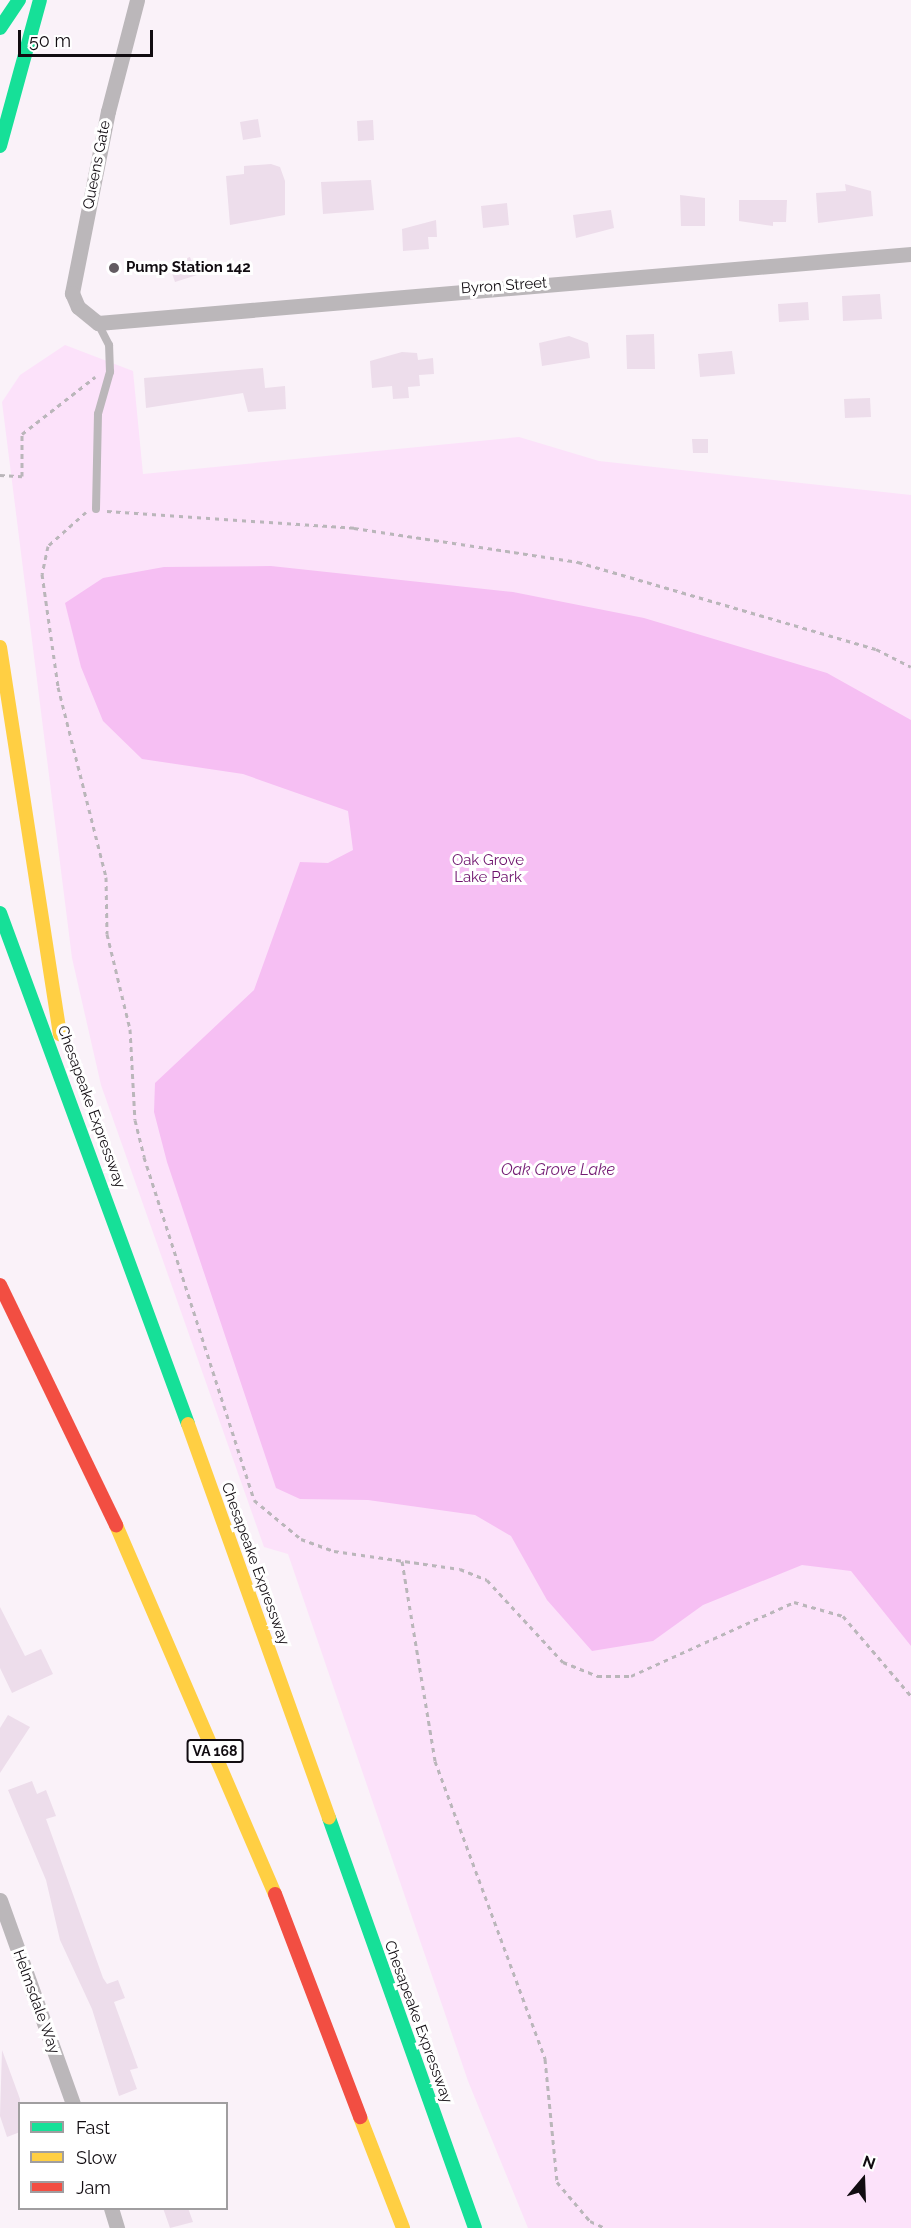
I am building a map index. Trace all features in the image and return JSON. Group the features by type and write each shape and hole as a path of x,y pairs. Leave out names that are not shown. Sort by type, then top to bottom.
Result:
{"highway":[{"path":"0,8 3,0"},
{"path":"0,28 19,0"},
{"path":"0,146 40,0"},
{"path":"0,647 70,1095"},
{"name":"Chesapeake Expressway","path":"0,913 70,1095 474,2228"},
{"name":"VA 168","path":"0,1285 126,1546 256,1845 403,2228"}],"street":[{"name":"Queens Gate","path":"98,323 78,307 72,293 108,111 137,0"},
{"name":"Byron Street","path":"98,323 911,254"},
{"name":"Helmsdale Way","path":"0,1900 73,2102"},
{"path":"112,2210 117,2228"}],"lane":[{"path":"96,510 98,414 110,372 109,345 98,323"}],"path":[{"path":"0,475 22,476 22,434 96,375"},
{"path":"911,667 876,649 578,562 354,528 96,510 79,513 61,530 48,546 42,574 58,687 106,877 107,934 130,1029 135,1120 144,1157 254,1500 301,1539 334,1551 460,1569 487,1580 563,1662 597,1676 647,1670 794,1602 818,1606 843,1616 911,1696"},
{"path":"402,1561 435,1761 545,2059 557,2182 590,2221 605,2228"}],"green space":[{"name":"Oak Grove Lake Park","path":"65,345 133,371 143,474 519,437 599,461 911,495 911,2228 528,2228 468,2081 288,1554 264,1547 101,1085 72,958 2,402 20,375"}],"water":[{"name":"Oak Grove Lake","path":"271,566 513,592 644,618 827,673 911,720 911,1646 851,1571 802,1565 703,1605 653,1641 592,1651 547,1600 511,1536 475,1515 368,1500 300,1499 276,1488 167,1162 154,1112 155,1083 254,990 300,862 328,863 353,850 348,811 243,774 142,759 103,721 81,667 65,603 103,578 164,567"}],"building":[{"path":"258,119 261,137 243,140 240,122"},
{"path":"373,120 374,140 358,141 357,121"},
{"path":"271,164 280,167 285,181 285,215 230,225 226,176 244,174 244,166"},
{"path":"371,180 374,210 323,214 321,182"},
{"path":"845,184 871,191 873,216 818,223 816,193 846,191"},
{"path":"680,195 705,198 705,226 681,226"},
{"path":"739,200 787,200 786,222 773,222 773,226 739,221"},
{"path":"507,203 509,225 483,228 481,206"},
{"path":"611,210 614,228 576,238 573,215"},
{"path":"436,220 437,237 428,237 429,249 403,251 402,229"},
{"path":"190,257 197,275 175,282 169,265"},
{"path":"880,294 882,319 843,321 842,296"},
{"path":"808,302 809,320 779,322 778,304"},
{"path":"654,334 655,369 627,369 626,335"},
{"path":"569,336 588,343 590,358 542,366 539,343"},
{"path":"732,351 735,374 700,377 698,354"},
{"path":"402,352 417,353 418,360 433,358 434,374 419,375 420,386 408,387 409,398 393,399 392,386 372,388 370,361"},
{"path":"263,368 265,388 285,386 286,409 248,412 243,393 146,408 144,378"},
{"path":"870,398 871,417 845,418 844,399"},
{"path":"692,439 708,439 708,453 693,453"},
{"path":"0,1607 25,1656 41,1649 53,1674 12,1693 0,1668"},
{"path":"8,1715 30,1727 0,1773 0,1728"},
{"path":"32,1781 37,1794 46,1790 56,1816 46,1819 103,1978 107,1984 118,1980 125,1998 114,2002 138,2068 130,2070 137,2089 119,2096 92,2009 60,1940 46,1880 8,1790"},
{"path":"2,2050 20,2099 18,2102 18,2133 7,2137 0,2116"},
{"path":"164,2210 189,2210 193,2222 170,2228"}],"traffic: fast":[{"path":"0,28 19,0"},
{"path":"0,146 40,0"},
{"path":"0,913 188,1424"},
{"path":"329,1818 475,2228"}],"traffic: slow":[{"path":"0,647 60,1034"},
{"path":"188,1424 329,1818"},
{"path":"116,1525 275,1894"},
{"path":"360,2117 403,2228"}],"traffic: jam":[{"path":"0,1285 116,1525"},
{"path":"275,1894 360,2117"}],"place":[{"name":"Pump Station 142","path":"114,268"}]}
